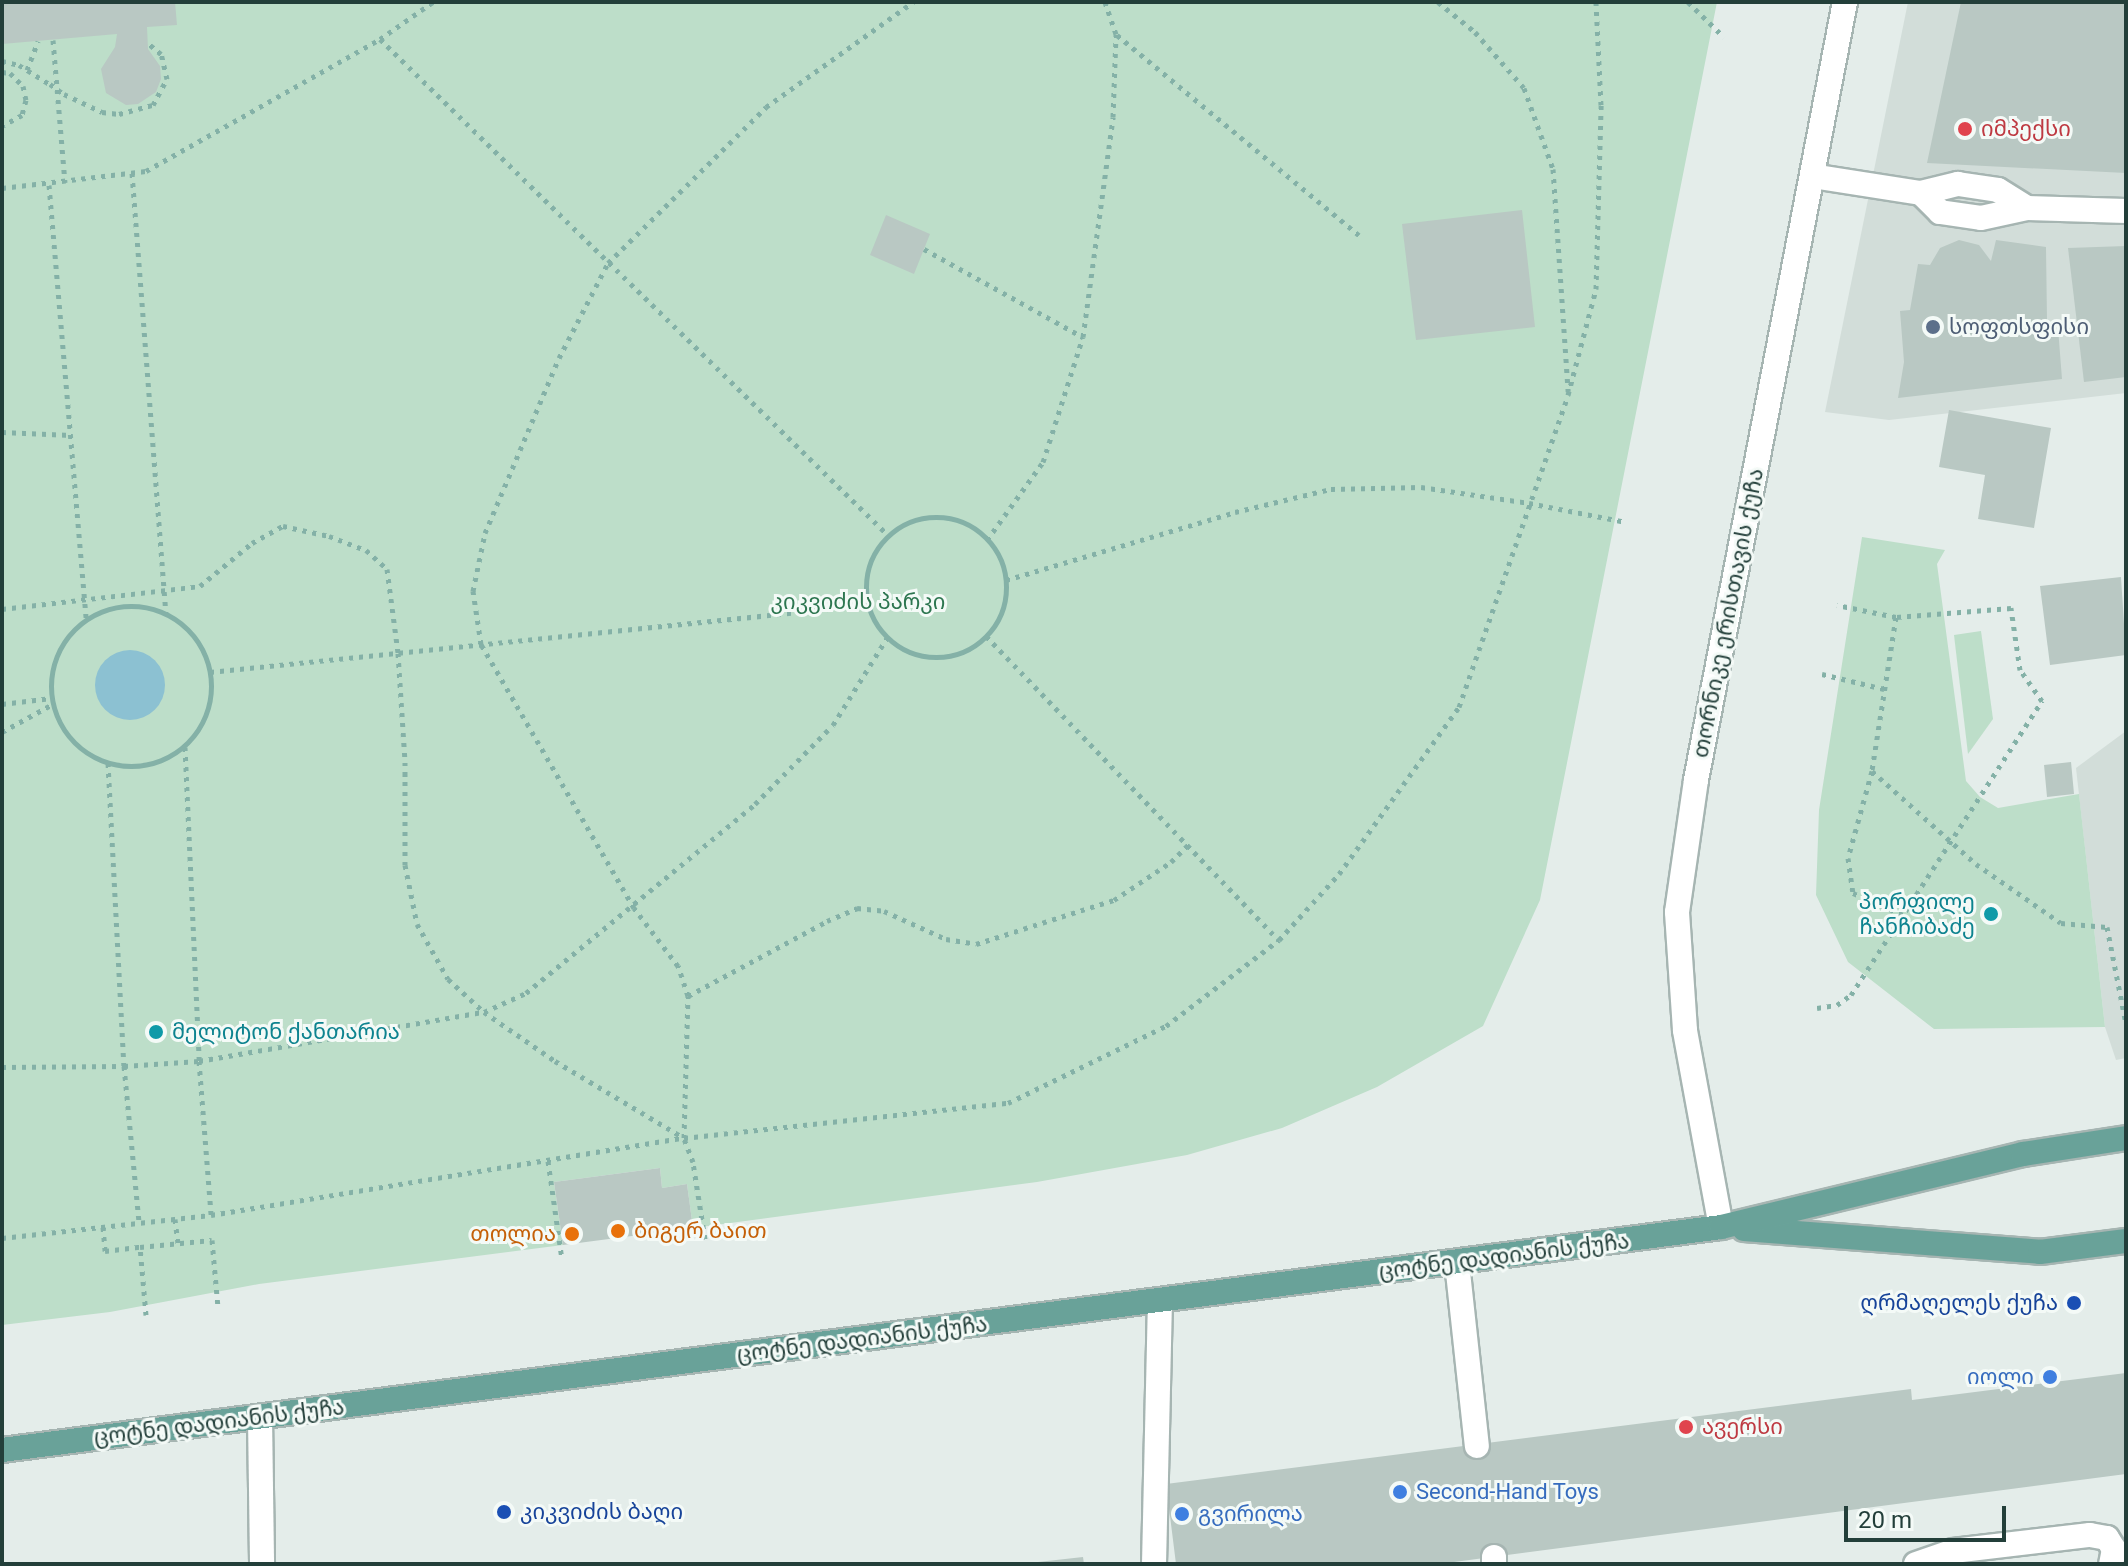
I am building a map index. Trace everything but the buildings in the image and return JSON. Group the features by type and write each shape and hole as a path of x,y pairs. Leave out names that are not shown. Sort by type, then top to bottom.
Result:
{"main road":[{"name":"თორნიკე ერისთავის ქუჩა","path":"1721,1227 1685,1030 1677,912 1696,780 1845,2"},
{"path":"1812,176 1921,193 1940,212 1981,218 2027,208 2126,211"},
{"path":"1721,1227 2023,1154 2126,1138"},
{"path":"1721,1227 2040,1252 2126,1241"},
{"name":"ცოტნე დადიანის ქუჩა","path":"2,1450 1721,1227"},
{"path":"1457,1263 1477,1446"},
{"path":"1154,1564 1160,1301"},
{"path":"260,1417 262,1564"},
{"path":"1916,1564 1953,1551 2090,1535 2107,1538 2114,1549 2111,1564"}],"path":[{"path":"2,188 49,185 146,171 380,39 433,2"},
{"path":"705,1239 693,1162 684,1138 688,996 678,966 634,908 481,644 473,591 485,533 559,358 608,263 766,107 913,2"},
{"path":"987,540 1043,462 1083,337 1113,117 1116,34 1105,2"},
{"path":"1438,2 1475,32 1524,88 1553,169 1568,395"},
{"path":"2,1238 211,1215 684,1138 1008,1103 1166,1026 1279,940 1339,874 1459,707 1568,395 1596,289 1601,105 1596,2"},
{"path":"1688,2 1724,37"},
{"path":"1116,34 1359,235"},
{"path":"380,39 888,535"},
{"path":"53,40 65,182"},
{"path":"27,70 38,41"},
{"path":"2,61 27,70 64,94 102,112 119,114 153,105 167,79 161,54 148,43"},
{"path":"2,72 10,73 23,86 26,100 22,115 2,126"},
{"path":"132,173 166,613"},
{"path":"49,185 86,619"},
{"path":"924,249 1083,337"},
{"path":"2,432 71,435"},
{"path":"1006,580 1235,512 1331,489 1421,487 1529,503 1626,522"},
{"path":"950,518 971,526 987,540 1000,558 1006,580 998,620 986,636 969,649 948,657 926,658 905,651 887,638 875,624 868,605 868,568 888,535 917,520 950,518"},
{"path":"2,609 200,586 252,543 283,526 329,536 366,550 387,569 398,653 405,762 405,865 417,924 448,979 484,1012 555,1061 684,1138"},
{"path":"125,605 166,613 187,627 202,647 210,672 210,699 202,725 185,747 161,761 134,767 108,763 83,750 64,730 52,701 52,680 62,645 86,619 125,605"},
{"path":"210,672 868,605"},
{"path":"1817,1008 1837,1005 1851,995 2042,701 2020,670 2011,608 1896,617 1837,605"},
{"path":"1896,617 1872,771 1848,858 1853,893 1903,915"},
{"path":"986,636 1279,940"},
{"path":"2,1067 124,1066 199,1061 484,1012 526,993 634,908 755,804 833,725 887,638"},
{"path":"1822,674 1884,689"},
{"path":"2,704 52,701"},
{"path":"2,732 52,701"},
{"path":"185,747 199,1061 211,1215"},
{"path":"108,763 124,1066 139,1223"},
{"path":"1872,771 1976,864 2061,923 2107,927 2126,1024"},
{"path":"688,996 857,908 884,911 946,939 976,944 1114,900 1171,862 1189,844"},
{"path":"548,1161 562,1259"},
{"path":"175,1219 178,1244"},
{"path":"103,1227 105,1251 212,1240 218,1307"},
{"path":"140,1247 146,1315"}],"shaded area":[{"path":"1908,2 2126,2 2126,393 1889,420 1825,412"},
{"path":"2126,731 2126,1058 2116,1060 2105,1027 2076,768"}],"green space":[{"name":"კიკვიძის პარკი","path":"2,2 1717,2 1540,900 1483,1026 1377,1087 1282,1128 1187,1155 1037,1182 693,1228 687,1184 662,1188 660,1168 554,1182 563,1245 259,1284 110,1312 2,1325"},
{"path":"1862,537 1945,550 1937,564 1966,781 1980,797 1998,808 2079,794 2105,1027 1934,1029 1848,962 1816,895 1819,810"},
{"path":"1981,631 1993,719 1968,754 1954,635"}],"water":[{"path":"130,650 155,660 165,685 155,710 130,720 105,710 95,685 105,660"}],"place":[{"name":"იმპექსი","path":"1965,129"},
{"name":"სოფთსფისი","path":"1933,327"},
{"name":"პორფილე ჩანჩიბაძე","path":"1991,914"},
{"name":"მელიტონ ქანთარია","path":"156,1032"},
{"name":"ბიგერ ბაით","path":"618,1231"},
{"name":"თოლია","path":"572,1234"},
{"name":"ღრმაღელეს ქუჩა","path":"2074,1303"},
{"name":"იოლი","path":"2050,1377"},
{"name":"ავერსი","path":"1686,1427"},
{"name":"Second-Hand Toys","path":"1400,1492"},
{"name":"კიკვიძის ბაღი","path":"504,1512"},
{"name":"გვირილა","path":"1182,1514"}]}
